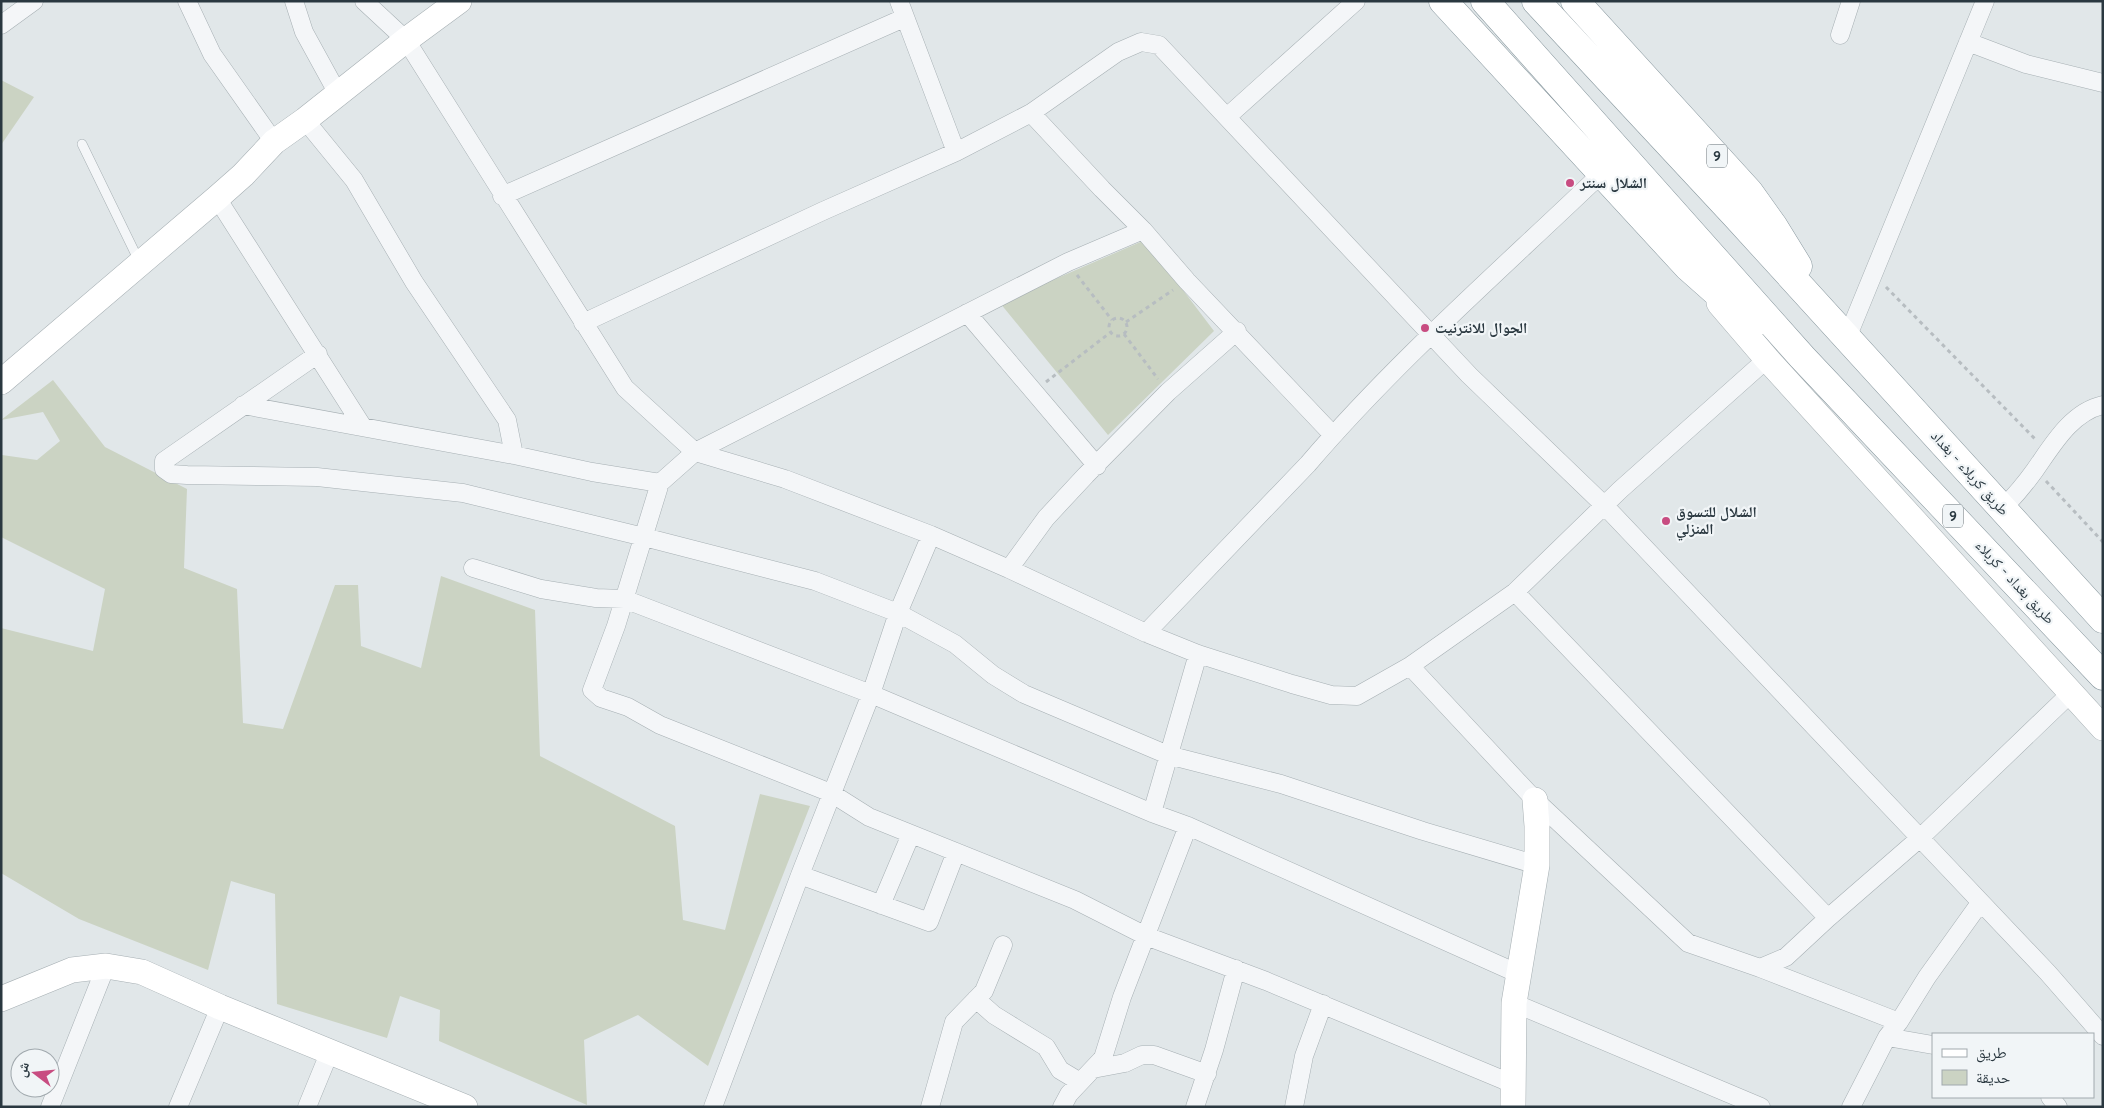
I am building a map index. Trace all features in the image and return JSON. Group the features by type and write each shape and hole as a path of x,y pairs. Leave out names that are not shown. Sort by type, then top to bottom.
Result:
{"highway":[{"name":"9","path":"1443,1 1688,267 1724,298 1802,357"},
{"name":"9","path":"1486,1 1802,357"},
{"name":"9","path":"1575,1 1749,192 1842,332"},
{"name":"9","path":"1538,4 1842,332"},
{"name":"طريق كربلاء - بغداد","path":"1842,332 2103,620"},
{"name":"طريق بغداد - كربلاء","path":"1802,357 2103,676"},
{"path":"1953,516 1965,518 1996,502"},
{"path":"2005,572 2007,561 2013,551 2023,545 2035,544"}],"main road":[{"path":"1,382 217,198 243,175 274,142 306,120 406,40 459,1"},
{"path":"1688,267 1767,360 2103,728"},
{"path":"1513,1096 1514,1003 1537,865 1535,800"},
{"path":"1,1000 72,970 106,966 142,972 220,1007 330,1051 451,1104"}],"street":[{"path":"1,25 34,1"},
{"path":"187,1 212,54 274,142"},
{"path":"294,1 304,32 338,94"},
{"path":"364,1 406,40 502,196 625,388 695,452 785,479 931,535 1009,568 1146,633 1198,654 1331,695 1357,696 1410,666 1515,592 1604,505 1767,360"},
{"path":"1228,116 1356,1"},
{"path":"1840,35 1851,1"},
{"path":"1842,332 1873,274 1985,1"},
{"path":"502,196 901,10 956,152"},
{"path":"583,323 823,211 956,152 1031,113 1118,52 1142,42 1159,45 1228,116 1431,335 1528,433 1604,505 2048,973 2103,1036"},
{"path":"1968,42 2026,64 2103,83"},
{"path":"1031,113 1143,230 1187,281 1237,331 1333,435"},
{"path":"306,120 354,180 414,282 507,420 514,456"},
{"path":"1146,633 1333,435 1431,335 1602,173"},
{"path":"217,198 363,426"},
{"path":"1143,230 1068,262 695,452 660,483 624,599 592,690 601,698 628,707 660,725 831,793 869,817 1075,900 1146,936 1323,1004 1513,1096"},
{"path":"967,313 1096,466"},
{"path":"1009,568 1046,518 1096,466 1168,392 1237,331"},
{"path":"318,354 164,461 164,470 171,474 186,475 317,477 462,493 815,581 898,613 955,644 993,675 1024,694 1168,755 1281,784 1423,831 1537,865"},
{"path":"243,405 363,426 592,472 660,483"},
{"path":"1996,502 2035,470 2047,450 2082,413 2103,405"},
{"path":"713,1107 831,793 871,694 898,613 931,535"},
{"path":"473,568 541,589 596,598 624,599 871,694 1152,813 1188,826 1519,974"},
{"path":"1515,592 1828,918"},
{"path":"1152,813 1198,654"},
{"path":"1410,666 1535,800 1688,943 1714,954 1760,968 1899,1022"},
{"path":"1760,968 1786,957 1920,838 2071,693"},
{"path":"1062,1107 1069,1094 1103,1058 1122,997 1188,826"},
{"path":"881,905 911,834"},
{"path":"800,875 930,922 956,852"},
{"path":"1851,1107 1887,1037 1980,903"},
{"path":"930,1107 954,1022 984,992 1003,945"},
{"path":"50,1107 106,966"},
{"path":"1194,1107 1206,1074 1236,969"},
{"path":"976,999 994,1015 1046,1047 1060,1070 1080,1082"},
{"path":"1514,1003 1761,1107"},
{"path":"1294,1107 1304,1056 1323,1004"},
{"path":"178,1107 220,1007"},
{"path":"1887,1037 1932,1045"},
{"path":"307,1107 330,1051"},
{"path":"1092,1068 1125,1063 1142,1054 1154,1055 1206,1074"}],"lane":[{"path":"82,144 140,263"}],"path":[{"path":"1068,262 1112,320"},
{"path":"1873,274 2047,450"},
{"path":"1126,322 1187,281"},
{"path":"1120,318 1126,322 1128,328 1124,334 1117,336 1111,332 1109,325 1112,320 1120,318"},
{"path":"1033,392 1111,332"},
{"path":"1124,334 1168,392"},
{"path":"2035,470 2103,542"}],"green space":[{"path":"1,80 34,97 1,145"},
{"path":"1145,240 1214,331 1108,435 1000,303"},
{"path":"53,380 105,447 187,489 184,568 237,589 243,723 283,729 335,585 358,585 361,646 421,668 441,576 535,610 540,756 675,826 683,920 725,930 760,794 810,806 708,1066 638,1015 584,1040 587,1105 439,1041 440,1010 400,996 387,1038 277,1004 275,894 231,881 208,970 79,919 1,873 1,628 93,651 105,589 1,537 2,455 37,460 60,441 43,412 1,420"}],"place":[{"name":"الشلال سنتر","path":"1570,183"},
{"name":"الجوال للانترنيت","path":"1425,328"},
{"name":"الشلال للتسوق المنزلي","path":"1666,521"}]}
